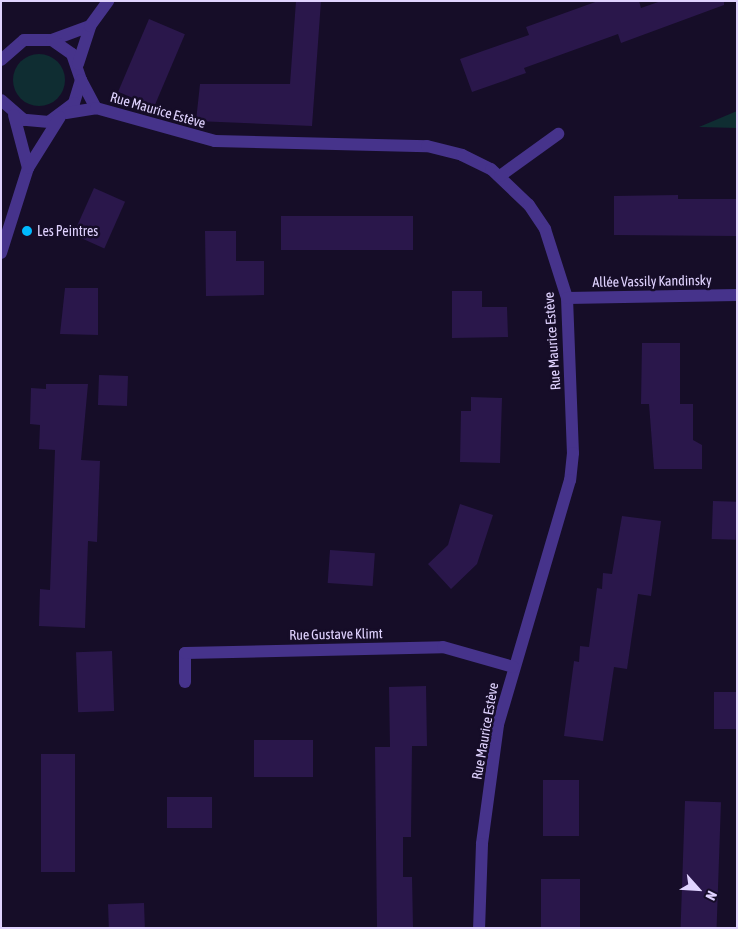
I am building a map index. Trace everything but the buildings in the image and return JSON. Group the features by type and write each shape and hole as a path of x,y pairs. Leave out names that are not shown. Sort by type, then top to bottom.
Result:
{"street":[{"path":"1,253 28,168 63,115 74,103 81,80 78,64 90,26 108,1"},
{"path":"1,59 24,40 52,40 90,26"},
{"path":"52,40 78,64"},
{"name":"Rue Maurice Estève","path":"81,80 96,108"},
{"path":"1,100 14,115 28,168"},
{"name":"Rue Maurice Estève","path":"14,115 36,123 96,108 215,141 427,146 462,155 500,176 530,205 545,229 567,298 573,452 570,480 513,667 498,725 482,844 479,928"},
{"path":"500,176 558,134"},
{"name":"Allée Vassily Kandinsky","path":"567,298 737,295"},
{"name":"Rue Gustave Klimt","path":"185,682 185,653 443,647 513,667"}],"green space":[{"path":"34,54 44,54 53,58 61,66 65,80 61,94 53,102 44,106 34,106 25,102 17,94 13,85 13,75 17,66 25,58"},
{"path":"737,111 737,128 699,127"}],"place":[{"name":"Les Peintres","path":"27,231"}]}
